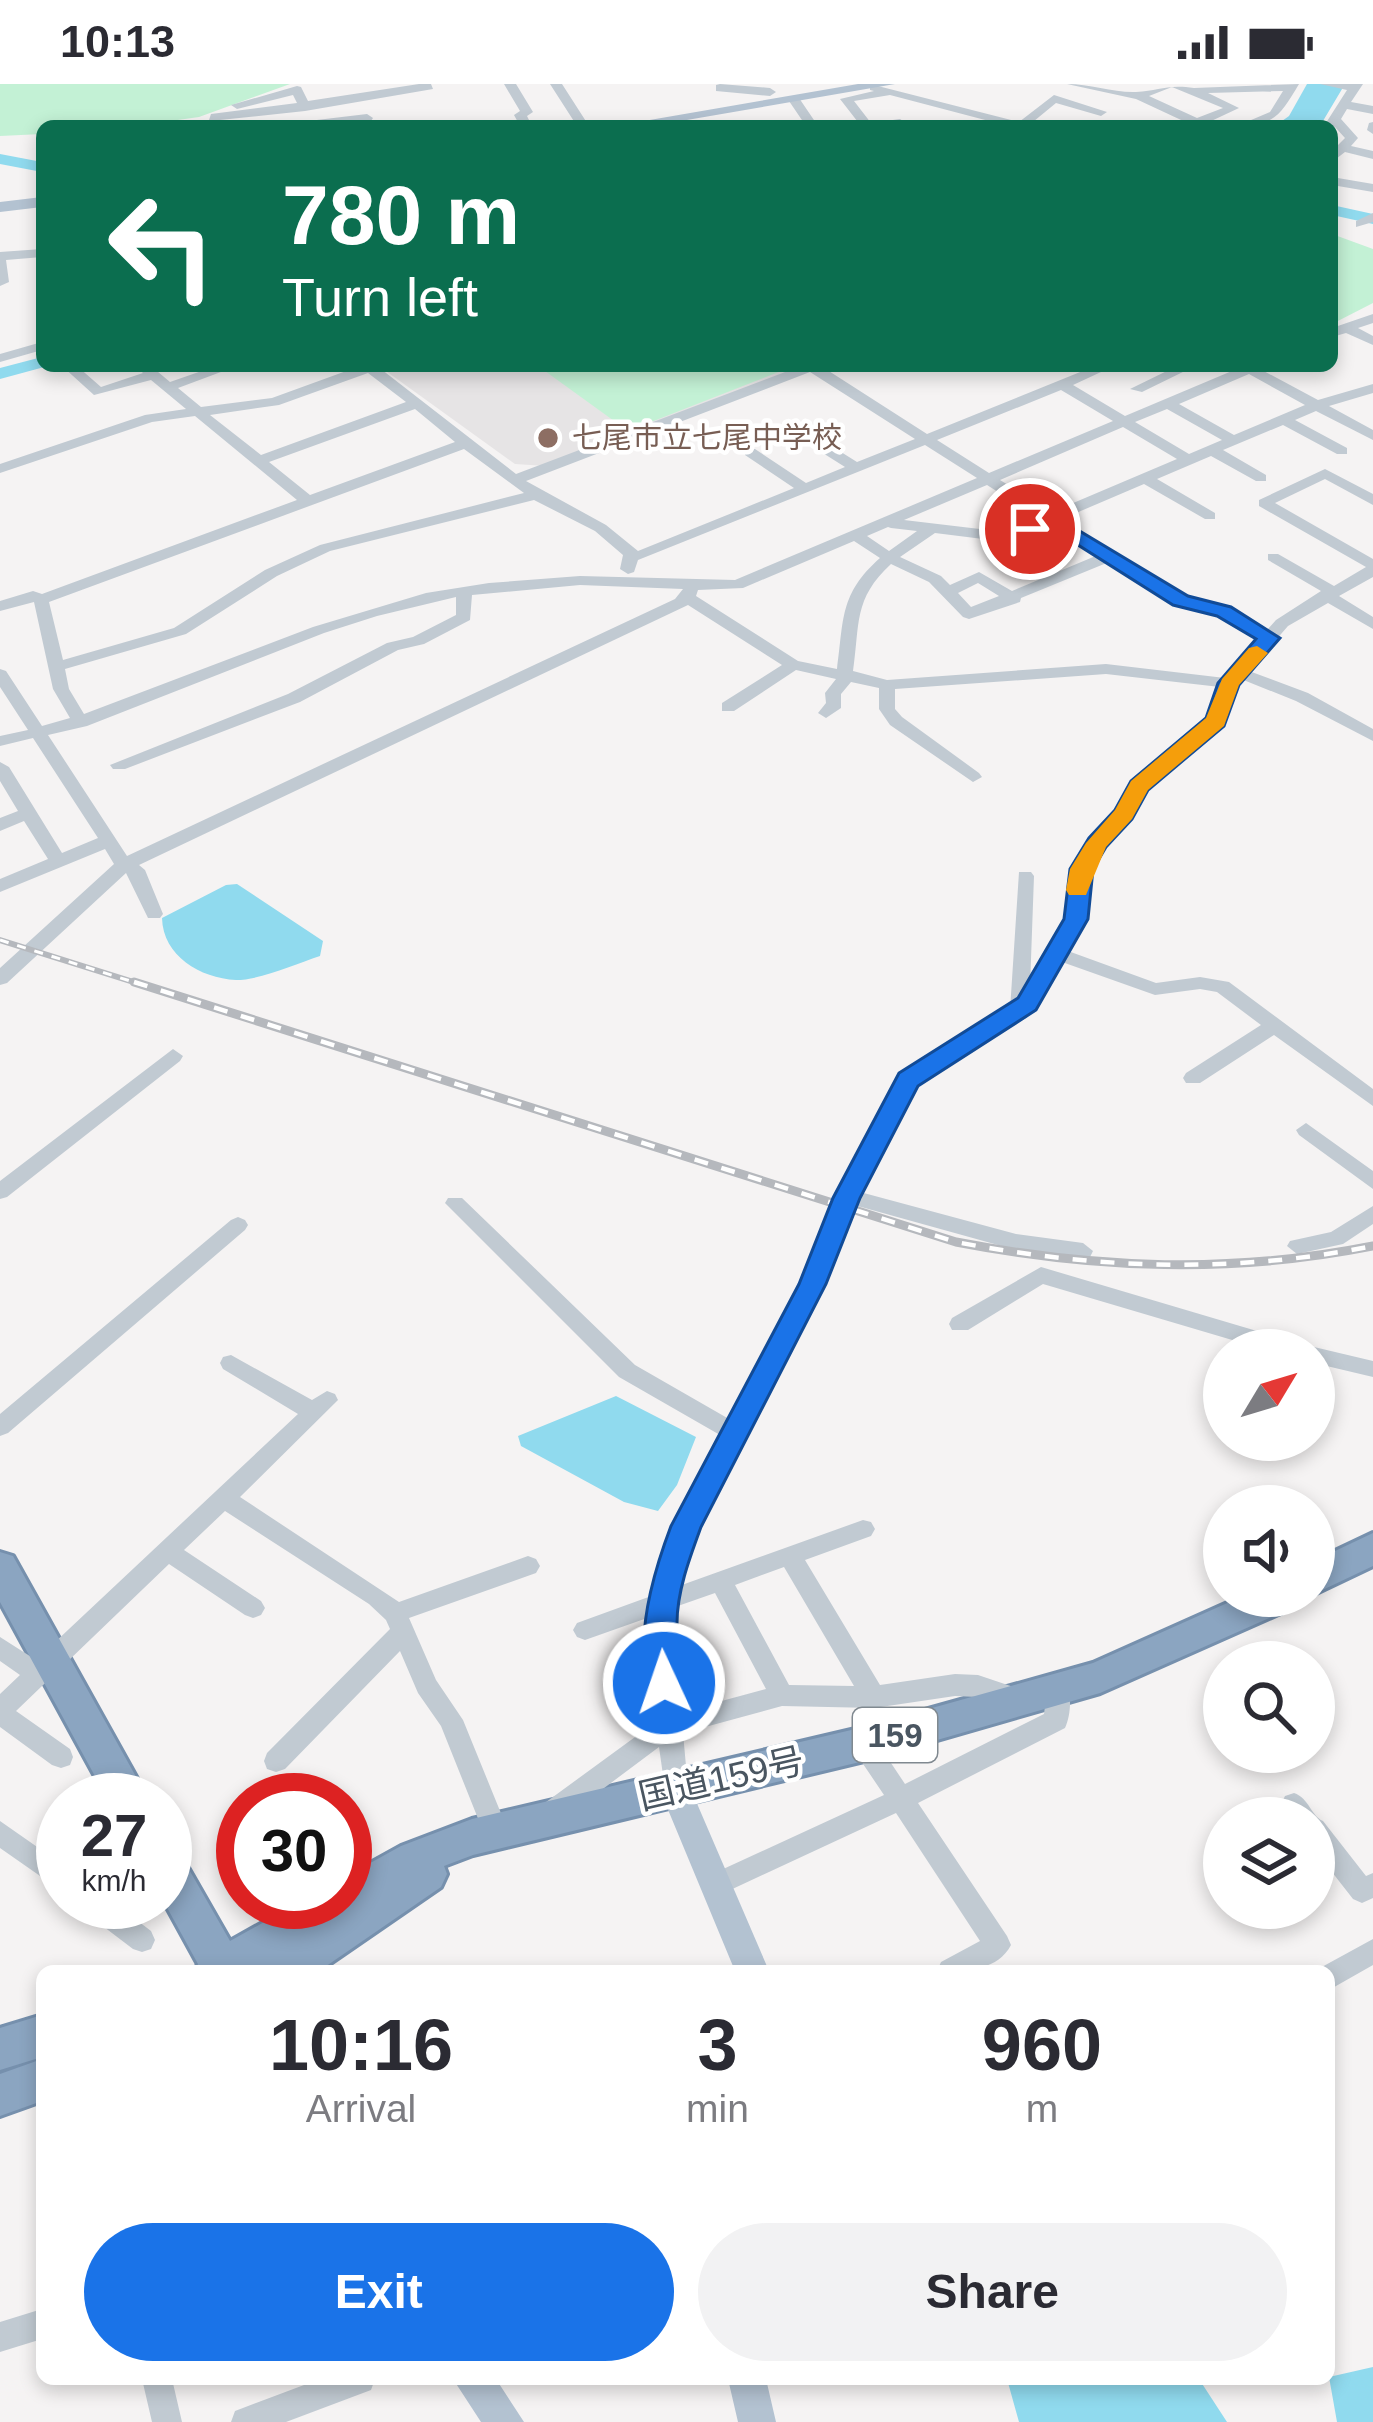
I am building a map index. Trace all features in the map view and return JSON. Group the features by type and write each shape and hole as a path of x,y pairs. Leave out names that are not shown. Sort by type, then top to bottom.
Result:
{"highway":[{"path":"1335,1568 1373,1548"},
{"path":"0,1567 44,1668 112,1773"},
{"name":"国道159号","path":"372,1883 428,1853 496,1833 864,1744 1057,1689 1120,1669 1235,1617"},
{"name":"国道159号","path":"293,1965 441,1864 496,1833"},
{"path":"192,1915 218,1965"},
{"name":"国道159号","path":"230,1965 291,1929"},
{"path":"0,2050 36,2038"},
{"path":"0,2095 36,2082"}],"main road":[{"path":"653,120 777,95 883,88"},
{"path":"0,207 36,203"},
{"path":"675,1788 750,1965"},
{"path":"477,2385 505,2422"},
{"path":"748,2385 757,2422"}],"street":[{"path":"214,120 427,89 425,84"},
{"path":"510,84 527,112 520,116 522,120"},
{"path":"556,84 579,120"},
{"path":"1072,84 1139,96 1193,120"},
{"path":"1139,96 1172,84 1234,108 1210,120"},
{"path":"1326,84 1356,86 1335,120"},
{"path":"1171,110 1198,93 1292,86"},
{"path":"1259,120 1275,114 1292,86"},
{"path":"720,88 777,95 805,120"},
{"path":"865,120 846,99 883,88 1000,120"},
{"path":"237,104 297,90 305,106"},
{"path":"359,100 367,120"},
{"path":"1025,120 1054,100 1101,112 1091,120"},
{"path":"1345,105 1373,110"},
{"path":"284,109 288,120"},
{"path":"1338,127 1352,138 1338,153"},
{"path":"1338,153 1373,155"},
{"path":"1338,182 1373,188"},
{"path":"2,282 0,258 36,254"},
{"path":"1339,330 1373,318"},
{"path":"1339,330 1373,341"},
{"path":"0,358 36,348"},
{"path":"76,372 99,392 143,372"},
{"path":"149,372 309,502"},
{"path":"168,387 212,372"},
{"path":"0,469 150,418 274,402 355,372"},
{"path":"376,372 536,495 601,528 631,555 640,556 1091,372"},
{"path":"517,479 796,372"},
{"path":"821,372 1180,600 1224,612 1269,638"},
{"path":"1071,372 1079,377"},
{"path":"1137,389 1169,372"},
{"path":"1184,372 1209,386"},
{"path":"0,979 124,866 689,593 737,585 1239,372"},
{"path":"1259,372 1373,436"},
{"path":"1061,385 1190,461"},
{"path":"884,524 1007,537 1317,405 1373,388"},
{"path":"259,461 418,403"},
{"path":"1168,404 1235,442"},
{"path":"1286,420 1342,452"},
{"path":"804,435 856,468"},
{"path":"0,606 33,596 41,600 468,442"},
{"path":"1214,451 1261,478"},
{"path":"750,452 805,489"},
{"path":"675,1788 661,1619 686,1526 812,1284 848,1196 908,1080 931,1061 1019,1013 1059,955 1076,919 1082,869 1139,786 1216,721 1233,678 1302,607 1373,568 1264,503 1325,472 1373,500"},
{"path":"1148,479 1210,516"},
{"path":"58,666 180,631 271,572 325,548 536,495"},
{"path":"826,713 835,704 833,693 846,675 853,602 861,585 933,527"},
{"path":"856,535 890,558 927,573 970,614 1110,556"},
{"path":"625,581 631,555"},
{"path":"1273,557 1373,624"},
{"path":"947,592 979,578 1013,599"},
{"path":"0,741 81,722 332,626 428,598 625,581 689,593 793,665 887,685 1106,669 1233,678 1302,698 1373,736"},
{"path":"119,765 294,698 393,646 454,626 464,617 464,594"},
{"path":"41,600 62,689 81,722"},
{"path":"728,707 793,665"},
{"path":"0,674 124,866 136,870 154,914"},
{"path":"887,685 887,710 896,721 973,777"},
{"path":"0,767 59,862"},
{"path":"0,825 28,812"},
{"path":"0,886 110,840"},
{"path":"1019,1013 1025,876"},
{"path":"1059,955 1155,989 1200,983 1222,986 1373,1099"},
{"path":"1193,1078 1275,1025"},
{"path":"0,1192 173,1056"},
{"path":"1306,1130 1373,1182"},
{"path":"848,1196 1016,1241 1083,1251"},
{"path":"454,1203 627,1371 733,1432"},
{"path":"1297,1246 1336,1239 1373,1214"},
{"path":"0,1427 238,1225"},
{"path":"961,1324 1041,1275 1223,1329"},
{"path":"1335,1360 1373,1369"},
{"path":"62,1757 0,1711 221,1496 321,1406 231,1363"},
{"path":"221,1496 377,1597 399,1622 427,1686 451,1720 496,1833"},
{"path":"585,1630 863,1529"},
{"path":"166,1550 253,1608"},
{"path":"790,1556 874,1697"},
{"path":"276,1761 399,1622 528,1566"},
{"path":"721,1581 782,1695"},
{"path":"0,1647 44,1668"},
{"path":"542,1821 669,1726 782,1695 874,1697 955,1685 978,1686 1016,1700"},
{"path":"717,1884 902,1799 1056,1720 1057,1689"},
{"path":"864,1744 998,1945 961,1965"},
{"path":"0,1833 36,1860"},
{"path":"1335,1856 1362,1891 1373,1885"},
{"path":"128,1929 142,1940"},
{"path":"1335,1973 1373,1951"},
{"path":"0,2337 36,2326"},
{"path":"158,2385 166,2422"},
{"path":"246,2422 344,2385"}],"shaded area":[{"name":"七尾市立七尾中学校","path":"387,372 788,372 546,466 515,464"}],"green space":[{"path":"0,84 290,84 199,117 36,120 36,134 0,136"},
{"path":"1338,236 1373,249 1373,303 1338,321"},
{"path":"546,372 779,372 628,431"}],"water":[{"path":"1307,84 1345,84 1324,120 1283,120"},
{"path":"237,884 323,941 320,956 267,975 236,980 209,975 186,963 169,943 162,918 226,885"},
{"path":"616,1396 696,1437 677,1485 658,1511 624,1502 521,1446 518,1436"},
{"path":"1373,2367 1373,2422 1337,2422 1330,2385 1335,2385 1335,2376"},
{"path":"1009,2385 1203,2385 1227,2422 1019,2422"}],"waterway":[{"path":"0,159 36,166"},
{"path":"1338,211 1373,219"},
{"path":"0,374 36,364"}],"railway":[{"path":"0,940 143,985"},
{"path":"134,982 956,1242 1061,1258 1164,1265 1268,1261 1373,1246"}],"slow traffic":[{"path":"1078,890 1082,869 1097,843 1124,814 1139,786 1216,721 1229,683 1257,653"}],"place":[{"name":"七尾市立七尾中学校","path":"548,438"}],"route":[{"path":"664,1683 661,1619 672,1563 686,1526 812,1284 846,1198 908,1080 931,1061 986,1034 1027,1004 1076,919 1082,869 1097,843 1124,814 1139,786 1216,721 1229,683 1269,638 1224,612 1180,600 1053,520 1030,529"}]}
